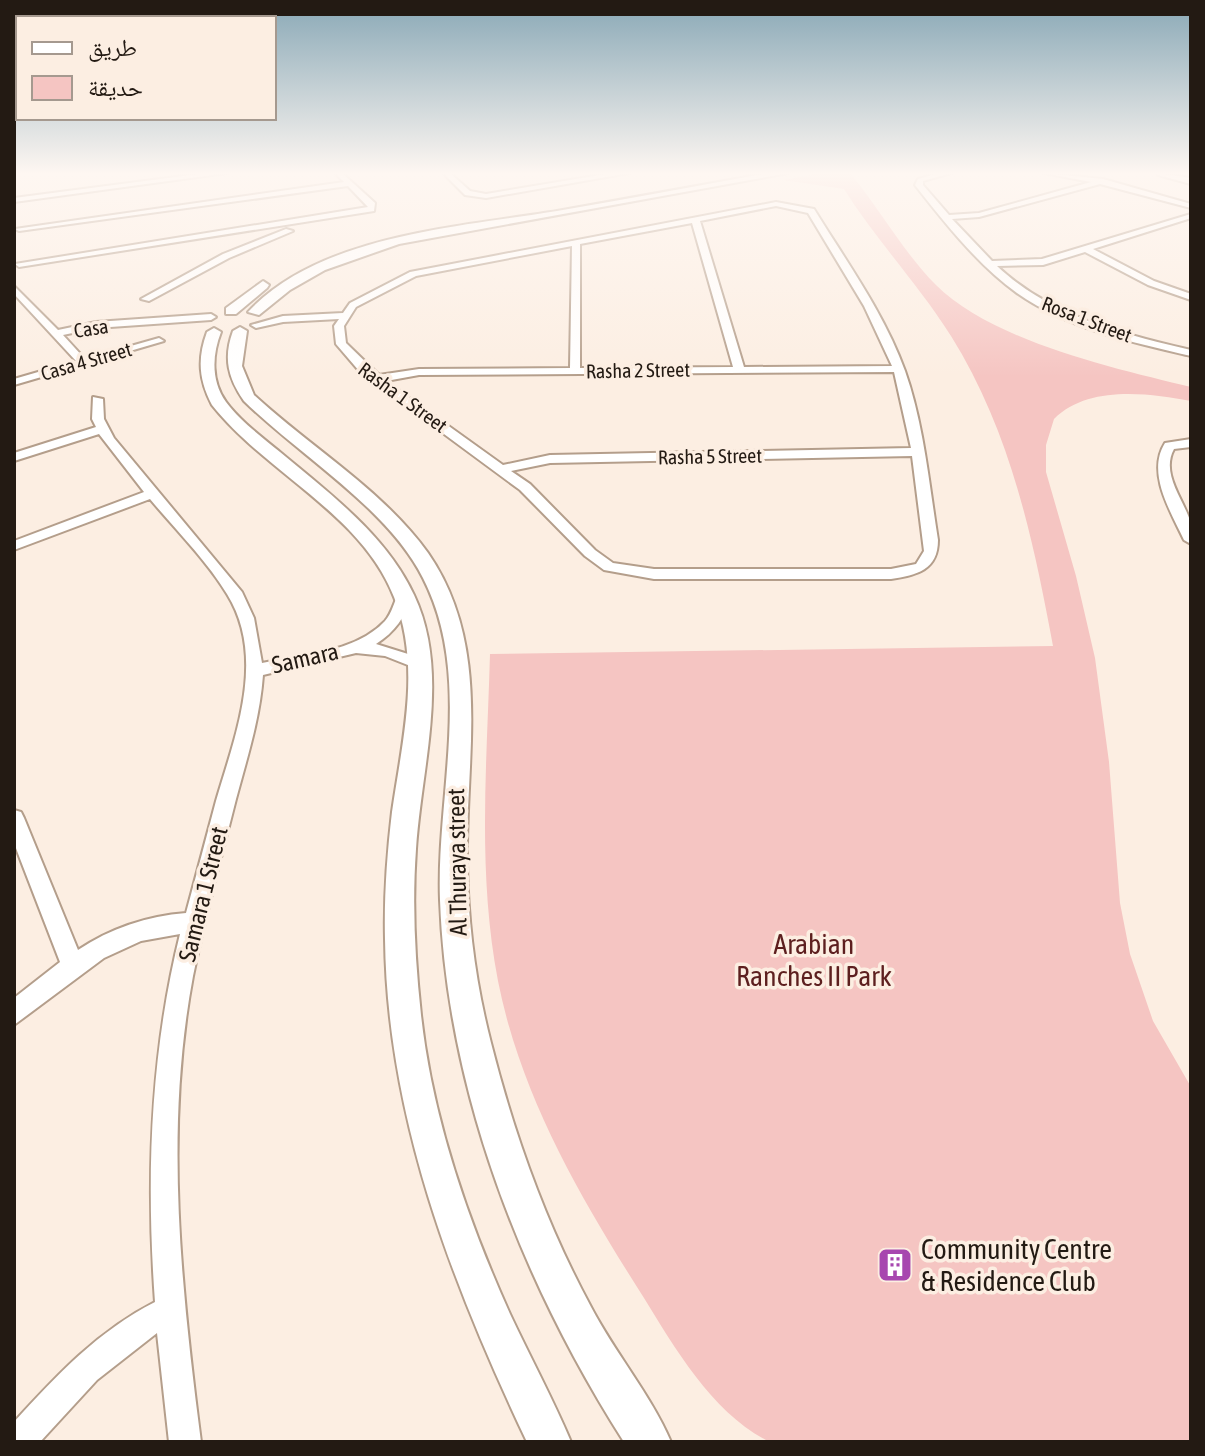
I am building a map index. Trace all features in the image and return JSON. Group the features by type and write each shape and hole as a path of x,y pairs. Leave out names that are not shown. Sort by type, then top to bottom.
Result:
{"street":[{"path":"16,264 172,241"},
{"path":"146,299 240,249 262,241"},
{"path":"296,266 371,241"},
{"path":"234,321 312,270 405,241"},
{"name":"Rasha 1 Street","path":"581,241 413,274 371,294 344,316 338,333 341,344 349,356 377,379 503,469 568,526 585,558 607,573 636,579 697,574 891,574 918,570 931,556 933,548 918,452 899,369 862,293 830,241"},
{"path":"701,241 739,369"},
{"name":"Rosa 1 Street","path":"971,241 1023,292 1069,316 1191,353"},
{"path":"992,264 1032,264 1112,241"},
{"path":"575,371 576,242"},
{"path":"1086,249 1151,283 1191,297"},
{"path":"234,321 274,278"},
{"path":"14,289 83,363"},
{"path":"234,321 344,316"},
{"name":"Casa","path":"55,334 96,325 234,321"},
{"name":"Al Thuraya street","path":"234,321 208,346 206,375 220,405 363,537 386,564 404,596 414,625 418,663 417,717 399,883 406,1024 427,1130 456,1234 499,1341 549,1442"},
{"name":"Al Thuraya street","path":"234,321 234,371 249,398 394,526 433,576 447,607 460,675 453,899 462,983 482,1078 514,1175 558,1281 649,1442"},
{"name":"Casa 4 Street","path":"14,382 159,341"},
{"name":"Rasha 2 Street","path":"377,379 408,373 899,369"},
{"name":"Samara 1 Street","path":"97,399 102,429 151,494 222,577 244,609 253,637 257,670 253,702 194,923 177,1002 167,1093 165,1195 168,1311 185,1442"},
{"path":"14,457 102,429"},
{"path":"1191,445 1177,451 1164,465 1169,492 1191,540"},
{"name":"Rasha 5 Street","path":"503,469 550,459 918,452"},
{"path":"14,546 151,494"},
{"name":"Samara","path":"257,670 354,647 389,627 404,596"},
{"name":"Samara","path":"354,647 387,651 418,663"},
{"path":"14,818 73,965"},
{"path":"14,1013 103,945 134,930 165,923 194,923"},
{"path":"18,1442 99,1353 123,1335 168,1311"}],"green space":[{"name":"Arabian Ranches II Park","path":"881,241 900,241 936,285 960,305 989,322 1092,362 1191,387 1191,401 1119,394 1101,396 1068,408 1054,419 1046,445 1046,472 1076,576 1095,658 1109,762 1120,903 1130,954 1153,1021 1191,1087 1191,1442 770,1442 750,1430 714,1398 683,1359 576,1185 522,1066 498,981 485,858 490,654 1053,646 1037,565 1004,447 972,372 939,317"}],"place":[{"name":"Community Centre & Residence Club","path":"895,1265"}]}
